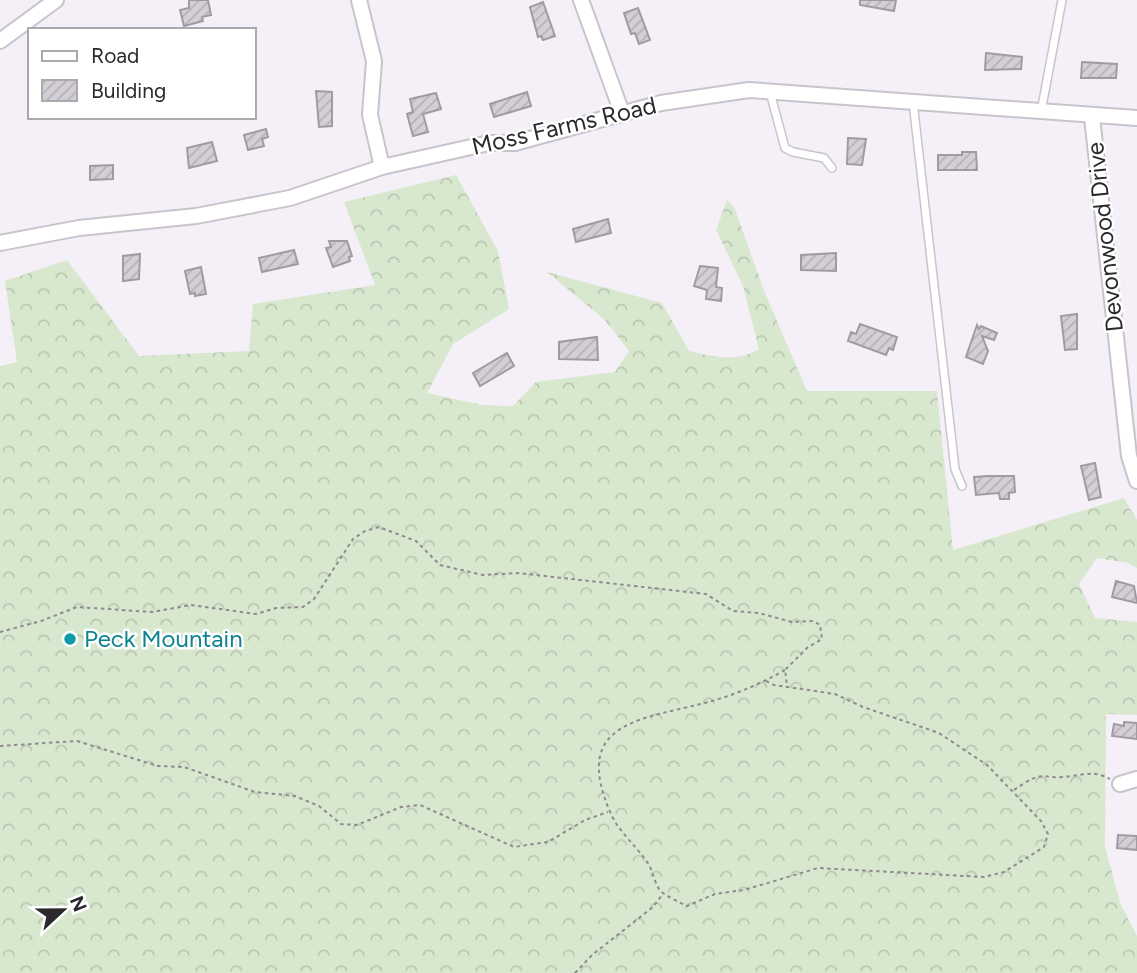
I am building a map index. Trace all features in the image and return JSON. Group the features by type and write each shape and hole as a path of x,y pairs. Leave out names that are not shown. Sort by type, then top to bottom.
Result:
{"street":[{"path":"0,41 20,23 56,0"},
{"path":"359,0 374,61 370,115 382,167"},
{"path":"581,0 622,113"},
{"name":"Moss Farms Road","path":"1,239 196,216 277,201 382,167 489,143 515,143 622,113 713,94 770,91 1092,117 1137,118"},
{"name":"Devonwood Drive","path":"1092,117 1129,456 1137,481"},
{"path":"1120,785 1137,779"}],"lane":[{"path":"1041,113 1062,0"},
{"path":"770,91 785,148 824,158 832,168"},
{"path":"913,102 955,469 962,486"}],"path":[{"path":"0,632 77,607 152,612 191,605 256,614 276,608 303,607 314,599 353,540 365,531 379,527 416,541 440,565 483,575 518,573 706,594 733,611 792,622 813,621 820,625 822,639 808,647 785,670 766,681 712,701 639,719 615,730 603,744 598,756 598,770 610,811 616,825 648,864 663,893 687,906 715,894 744,890 818,868 984,877 1004,872 1044,847 1048,834 1041,821 987,765 939,733 863,707 835,694 766,681"},
{"path":"785,670 787,686"},
{"path":"0,746 77,741 158,766 184,767 255,792 295,796 319,806 341,824 356,825 401,807 421,805 514,846 548,842 585,820 610,811"},
{"path":"1013,792 1035,776 1048,774 1072,776 1095,772 1120,785"},
{"path":"575,973 592,955 653,907 663,893"}],"green space":[{"path":"456,175 498,251 509,309 453,344 427,393 482,405 513,406 536,382 615,372 629,351 604,319 547,272 662,303 689,351 717,357 734,357 759,349 743,286 716,230 727,200 734,207 765,293 807,391 937,391 953,550 1124,498 1137,520 1137,568 1128,563 1097,558 1079,584 1095,618 1137,622 1137,715 1106,714 1105,846 1120,903 1137,936 1137,973 0,973 0,366 17,362 5,281 67,260 139,356 249,351 253,304 375,285 344,202"}],"building":[{"path":"189,0 208,0 211,15 202,17 203,21 184,26 180,10 189,8"},
{"path":"860,0 896,0 894,11 860,5"},
{"path":"543,2 555,36 543,40 541,36 538,37 530,7"},
{"path":"638,8 650,40 639,44 635,33 631,34 624,13"},
{"path":"986,53 1022,57 1021,69 985,70"},
{"path":"1082,62 1117,64 1116,78 1081,78"},
{"path":"316,91 332,92 332,126 319,127"},
{"path":"527,92 531,106 494,117 490,104"},
{"path":"436,93 441,109 423,114 428,132 413,136 407,114 413,112 410,99"},
{"path":"266,129 268,137 262,139 264,146 248,150 244,135"},
{"path":"848,138 866,139 862,165 847,164"},
{"path":"212,142 217,161 189,168 187,148"},
{"path":"962,152 976,152 977,170 938,170 938,155 962,155"},
{"path":"113,165 113,179 90,180 90,166"},
{"path":"608,219 611,233 576,242 573,229"},
{"path":"329,241 347,241 352,256 349,257 350,261 333,267 326,248 331,247"},
{"path":"294,250 298,264 262,272 259,258"},
{"path":"836,253 836,271 801,270 801,255"},
{"path":"140,254 139,279 123,281 123,256"},
{"path":"700,266 718,268 716,287 722,288 721,301 706,299 707,290 694,286"},
{"path":"201,267 206,294 195,296 195,293 190,294 185,271"},
{"path":"1077,314 1077,349 1065,350 1061,316"},
{"path":"860,324 897,337 893,350 889,348 886,355 848,341 851,332 856,334"},
{"path":"977,325 979,329 981,326 997,333 994,340 982,336 988,351 983,364 966,357"},
{"path":"597,337 598,360 559,359 559,342"},
{"path":"507,353 514,366 480,386 473,373"},
{"path":"1095,463 1101,497 1089,500 1081,466"},
{"path":"1014,476 1015,492 1009,493 1009,499 1000,499 999,493 976,495 974,477"},
{"path":"1116,581 1134,586 1137,603 1112,597"},
{"path":"1124,722 1137,723 1137,739 1112,736 1114,724 1124,726"},
{"path":"1118,835 1137,836 1137,850 1117,848"}],"place":[{"name":"Peck Mountain","path":"70,639"}]}
